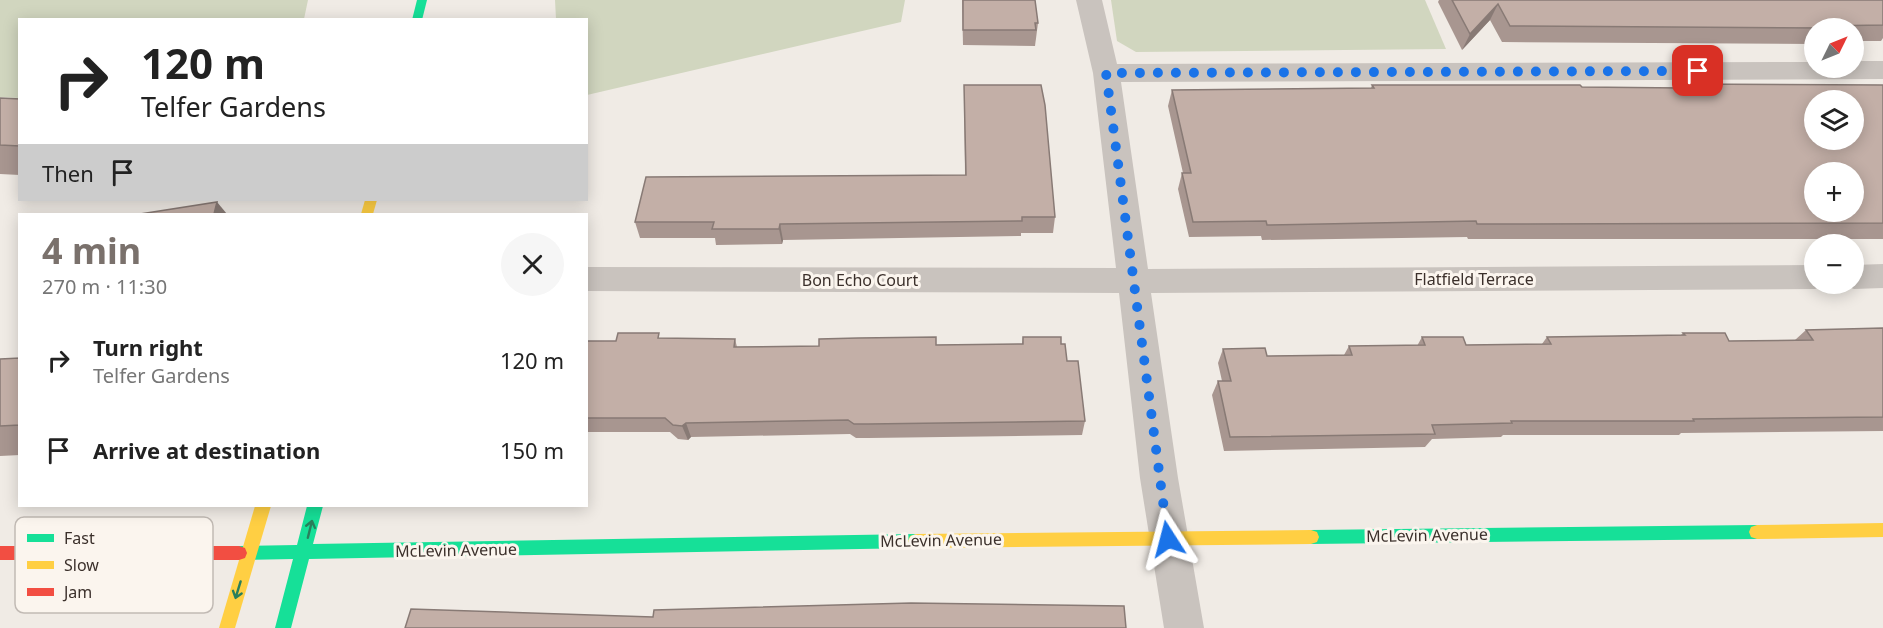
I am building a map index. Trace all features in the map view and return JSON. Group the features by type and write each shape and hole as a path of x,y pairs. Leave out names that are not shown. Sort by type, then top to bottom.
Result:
{"street":[{"path":"418,18 422,0"},
{"path":"1089,0 1106,73 1168,539 1184,628"},
{"path":"1106,73 1883,70"},
{"path":"1864,277 1883,276"},
{"name":"Flatfield Terrace","path":"1132,280 1804,277"},
{"name":"Bon Echo Court","path":"588,279 1132,280"},
{"path":"227,628 263,507"},
{"path":"283,628 315,507"},
{"name":"McLevin Avenue","path":"213,552 304,553 1113,537 1168,539 1883,530"},
{"name":"McLevin Avenue","path":"0,553 15,553"}],"green space":[{"path":"0,0 308,0 304,18 18,18 18,98 0,97"},
{"path":"555,0 905,0 901,22 588,95 588,18 556,18"},
{"path":"1111,0 1425,0 1446,49 1136,52 1117,41"}],"building":[{"path":"963,0 1035,0 1038,23 1035,23 1036,30 963,30"},
{"path":"1452,0 1883,0 1883,25 1864,25 1864,18 1804,18 1804,28 1510,26 1498,4 1470,34"},
{"path":"1679,84 1883,85 1883,223 1477,224 1476,221 1267,225 1266,221 1193,222 1182,173 1191,173 1172,90 1374,88 1372,85 1580,85 1582,87 1682,88"},
{"path":"964,85 1041,85 1045,105 1055,217 1022,217 1022,221 780,224 779,229 712,229 714,222 635,222 646,177 966,175"},
{"path":"0,98 18,99 18,146 0,145"},
{"path":"217,202 214,213 146,213"},
{"path":"1883,328 1883,417 1693,419 1694,421 1511,421 1512,423 1432,425 1435,434 1230,437 1218,381 1231,381 1223,349 1265,348 1267,356 1352,355 1349,346 1425,345 1422,337 1463,337 1466,345 1551,344 1547,337 1685,335 1683,333 1725,333 1729,341 1813,340 1806,330"},
{"path":"618,333 659,333 658,338 735,339 734,347 819,346 819,339 936,337 936,345 1023,344 1023,337 1061,337 1061,344 1065,344 1067,361 1078,361 1085,421 854,424 848,420 686,423 682,426 673,425 665,418 588,418 588,341 616,341"},
{"path":"18,358 18,425 0,426 0,359"},
{"path":"911,603 1124,606 1126,628 405,628 411,609 653,617 654,610"}],"traffic: fast":[{"path":"418,18 422,0"},
{"path":"283,628 315,507"},
{"path":"1311,537 1757,532"},
{"path":"239,553 916,541"}],"traffic: slow":[{"path":"367,213 371,201"},
{"path":"227,628 263,507"},
{"path":"1757,532 1883,530"},
{"path":"916,541 1311,537"}],"traffic: jam":[{"path":"0,553 15,553"},
{"path":"213,553 239,553"}],"route":[{"path":"1168,539 1106,73 1698,71"}]}
